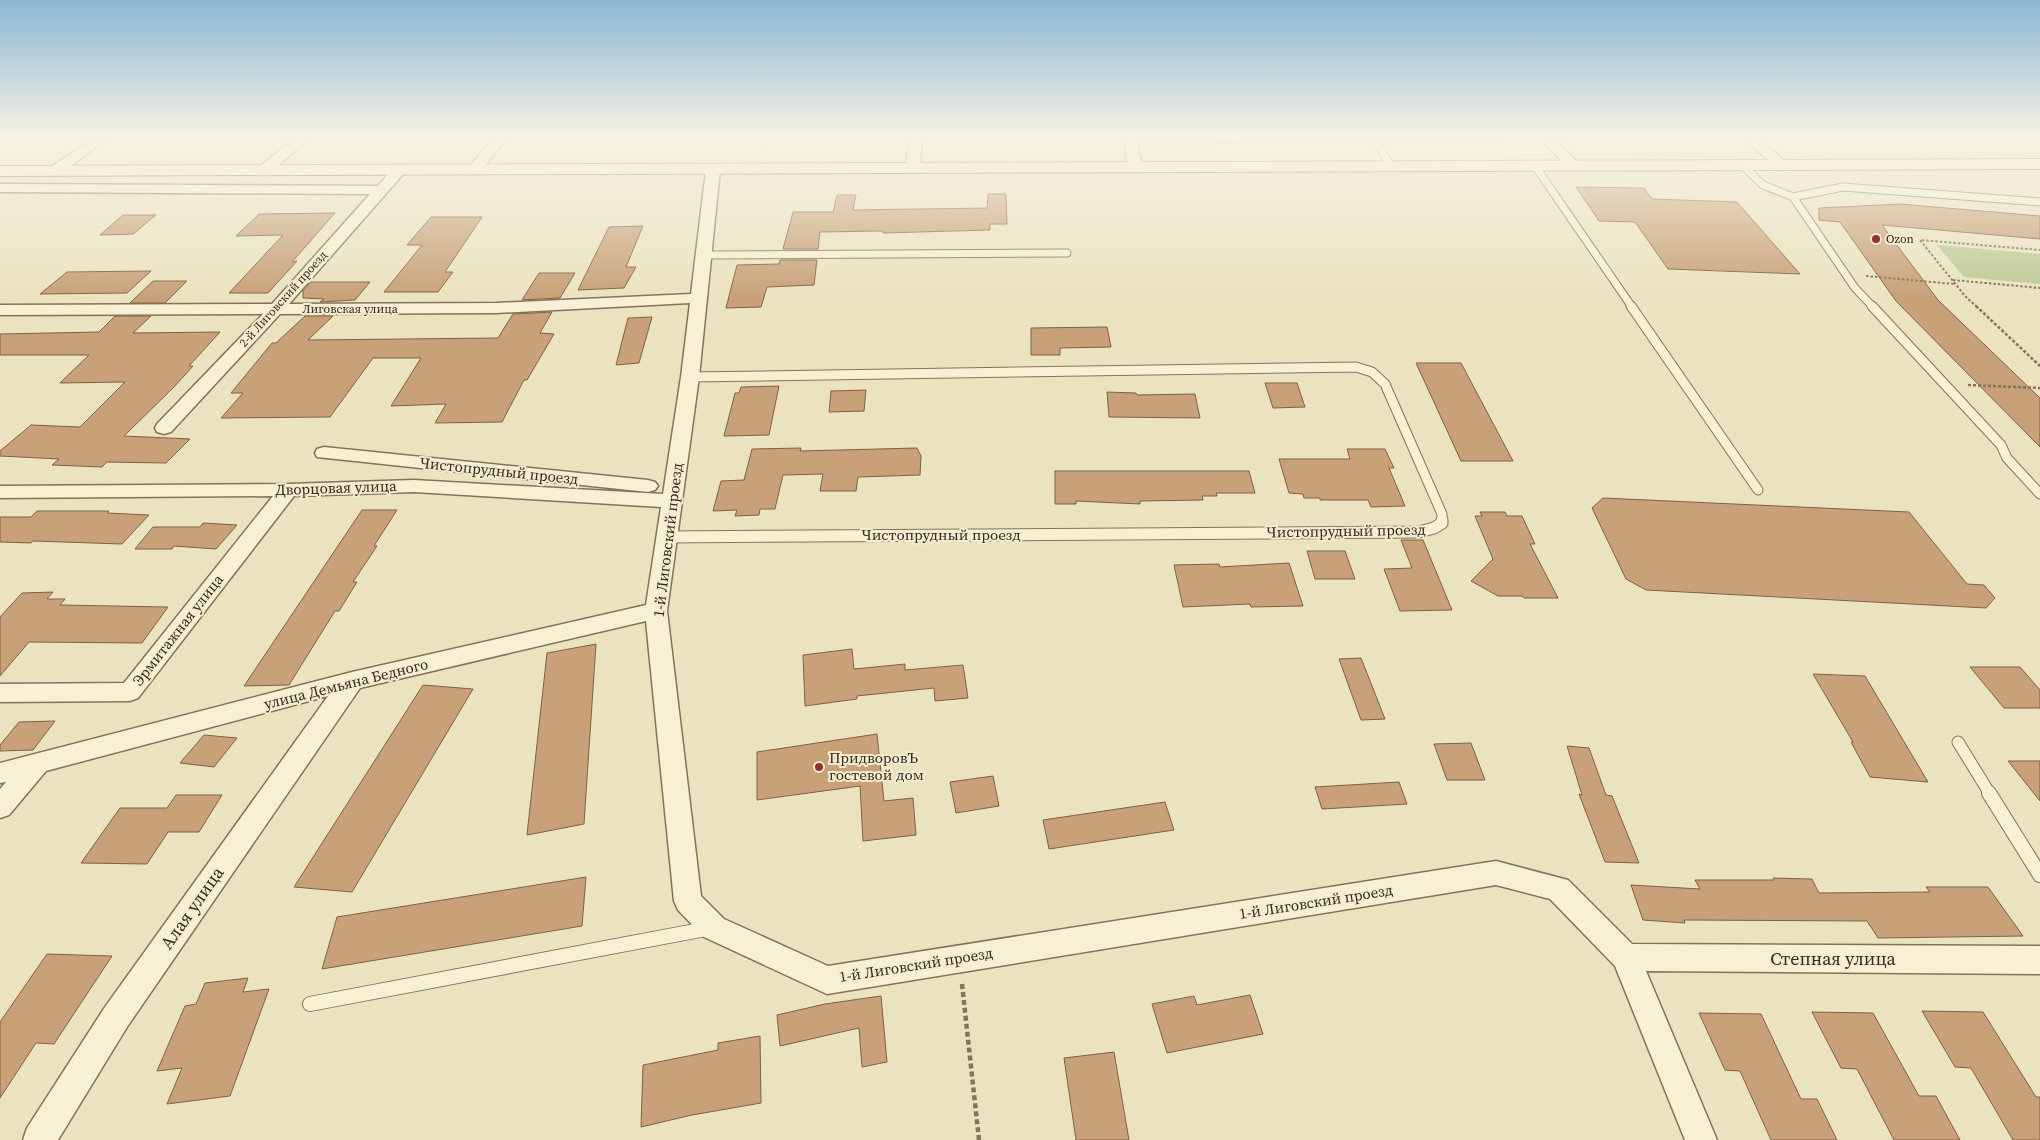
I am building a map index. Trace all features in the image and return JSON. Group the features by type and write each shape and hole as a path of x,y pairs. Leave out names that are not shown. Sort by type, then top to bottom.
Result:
{"street":[{"name":"2-й Лиговский проезд","path":"164,428 276,309 380,191"},
{"name":"1-й Лиговский проезд","path":"711,191 690,377 656,612 688,902 714,928 827,980 1496,873 1558,890 1626,957"},
{"name":"Лиговская улица","path":"0,310 496,308 699,298"},
{"name":"Чистопрудный проезд","path":"324,453 672,495"},
{"name":"Дворцовая улица","path":"0,492 288,490 414,486 672,495"},
{"name":"Эрмитажная улица","path":"0,693 130,692 288,490"},
{"name":"улица Демьяна Бедного","path":"0,773 352,681 656,612"},
{"name":"Алая улица","path":"39,1140 116,1017 352,681"},
{"path":"0,807 38,763"},
{"path":"1626,957 1701,1140"},
{"name":"Степная улица","path":"1626,957 2040,960"}],"lane":[{"path":"1552,191 1758,490"},
{"path":"1777,191 1793,197 1822,191"},
{"path":"1898,191 2040,202"},
{"path":"1793,197 1854,288 2001,445 2007,458 2040,494"},
{"path":"704,255 1067,253"},
{"name":"Чистопрудный проезд","path":"666,537 1419,532 1434,528 1442,523 1442,514 1385,384 1379,376 1368,370 1356,367 690,377"},
{"path":"1958,742 2040,875"},
{"path":"310,1004 714,928"}],"path":[{"path":"2040,250 1920,240 1965,296 2040,366"},
{"path":"1845,274 1955,284"},
{"path":"1952,280 2040,288"},
{"path":"1944,384 2040,388"},
{"path":"959,958 979,1140"}],"green space":[{"path":"1937,245 2040,254 2040,284 1964,277"}],"building":[{"path":"1579,191 1646,191 1652,199 1737,202 1800,274 1668,269 1635,222 1599,221"},
{"path":"988,194 1006,194 1007,224 990,224 990,230 883,233 883,231 820,232 818,249 783,249 793,212 833,212 837,195 856,195 853,210 987,208"},
{"path":"1900,204 2040,216 2040,239 1882,225 1938,300 2040,398 2040,447 1896,301 1840,222 1819,220 1819,208"},
{"path":"335,213 292,262 297,261 268,293 229,293 283,235 236,236 259,214"},
{"path":"123,215 156,215 133,234 100,235"},
{"path":"431,217 482,217 445,272 453,272 438,292 384,292 422,245 407,245"},
{"path":"643,226 626,267 636,267 624,288 578,290 609,227"},
{"path":"780,260 817,260 814,285 767,287 761,307 726,308 737,265 779,264"},
{"path":"151,271 127,293 40,294 67,272"},
{"path":"539,273 575,273 560,298 522,300"},
{"path":"153,281 187,281 165,303 130,303"},
{"path":"311,282 370,282 355,300 320,302 324,299 303,298 303,291"},
{"path":"552,312 540,333 554,334 527,380 524,380 502,422 435,423 446,404 391,406 421,358 373,358 330,417 221,418 243,393 231,393 272,343 276,343 305,316 333,316 308,340 498,338 513,314"},
{"path":"115,316 151,316 133,333 220,332 189,366 193,366 174,387 124,436 190,439 166,463 107,462 102,467 52,465 59,459 0,456 0,451 31,425 80,427 125,382 60,383 89,355 0,355 0,334 99,332"},
{"path":"652,317 639,363 616,365 628,318"},
{"path":"1107,327 1111,347 1060,348 1060,355 1031,355 1031,328"},
{"path":"1416,363 1461,363 1513,461 1461,461"},
{"path":"1265,383 1297,383 1305,407 1273,408"},
{"path":"779,386 769,435 724,436 735,393 739,393 741,387"},
{"path":"866,390 864,411 829,412 831,391"},
{"path":"1107,392 1136,393 1137,395 1195,394 1200,418 1109,417"},
{"path":"801,448 800,451 917,448 921,456 920,475 858,477 856,491 820,491 823,474 783,475 775,509 760,509 759,515 735,516 737,510 713,511 721,481 744,480 752,449"},
{"path":"1347,449 1385,449 1394,468 1389,468 1405,506 1371,507 1368,500 1320,500 1320,498 1304,498 1303,494 1289,493 1279,459 1350,459"},
{"path":"1055,471 1249,471 1255,493 1216,493 1217,496 1202,496 1203,500 1140,501 1140,504 1076,501 1076,504 1055,504"},
{"path":"1603,498 1909,512 1967,584 1984,585 1995,598 1986,608 1646,590 1626,579 1592,508"},
{"path":"362,510 397,510 374,546 377,546 353,582 357,582 339,611 335,611 289,685 244,686"},
{"path":"37,511 109,511 107,513 149,515 122,544 33,541 31,543 0,542 0,517 31,517"},
{"path":"1480,512 1505,512 1507,516 1522,516 1535,544 1530,544 1558,598 1498,596 1471,581 1493,559 1475,516 1482,516"},
{"path":"203,523 237,525 216,549 174,546 172,549 135,549 153,527 200,527"},
{"path":"1401,540 1423,540 1452,610 1400,611 1384,569 1412,568"},
{"path":"1307,551 1345,551 1355,579 1315,579"},
{"path":"1289,563 1303,606 1251,607 1250,604 1183,607 1174,565 1219,564 1220,567"},
{"path":"53,592 47,599 65,599 60,605 168,607 142,643 29,642 0,676 0,617 22,593"},
{"path":"596,644 584,824 527,835 547,653"},
{"path":"852,649 854,669 905,664 905,670 963,665 968,698 935,701 934,688 857,696 857,699 805,706 803,655"},
{"path":"1361,658 1385,719 1361,720 1339,659"},
{"path":"1970,667 2020,667 2040,690 2040,708 2004,708"},
{"path":"1813,674 1865,676 1928,782 1870,777 1851,742 1853,742"},
{"path":"423,685 473,689 352,892 294,887"},
{"path":"55,721 33,750 0,751 0,745 19,722"},
{"name":"ПридворовЪ гостевой дом","path":"877,734 884,801 913,798 916,835 863,841 860,786 757,800 757,752"},
{"path":"204,735 237,738 214,767 180,763"},
{"path":"1471,743 1485,780 1447,780 1434,744"},
{"path":"1567,746 1589,748 1606,795 1612,796 1639,863 1605,862 1579,794 1582,795"},
{"path":"2008,761 2040,761 2040,801"},
{"path":"993,776 999,806 956,813 950,782"},
{"path":"1399,782 1407,804 1322,809 1315,787"},
{"path":"176,795 222,795 199,832 168,832 147,864 81,863 120,808 167,808"},
{"path":"1165,802 1174,830 1049,849 1043,820"},
{"path":"586,877 582,926 322,969 337,917"},
{"path":"1773,878 1812,879 1819,893 1930,892 1926,887 1988,887 2023,936 1878,938 1867,921 1684,920 1685,923 1643,920 1631,885 1700,889 1695,880 1774,880"},
{"path":"47,954 112,956 54,1044 36,1043 0,1098 0,1022"},
{"path":"248,978 243,992 269,989 230,1096 167,1104 182,1068 157,1071 185,1006 196,1004 205,983"},
{"path":"1250,995 1263,1034 1167,1053 1152,1004 1194,996 1197,1005"},
{"path":"881,996 887,1062 862,1067 859,1028 780,1046 777,1015 825,1004"},
{"path":"1922,1011 1983,1012 2036,1097 2040,1097 2040,1140 2013,1140 1971,1068 1955,1067"},
{"path":"1812,1012 1873,1013 1919,1096 1936,1096 1960,1140 1894,1140 1857,1069 1841,1068"},
{"path":"1699,1013 1761,1014 1801,1099 1817,1099 1837,1140 1771,1140 1740,1071 1725,1070"},
{"path":"760,1036 761,1103 692,1115 641,1127 643,1065 718,1050 718,1043"},
{"path":"1114,1052 1129,1140 1076,1140 1064,1058"}],"place":[{"name":"Ozon","path":"1876,239"},
{"name":"ПридворовЪ гостевой дом","path":"819,767"}]}
